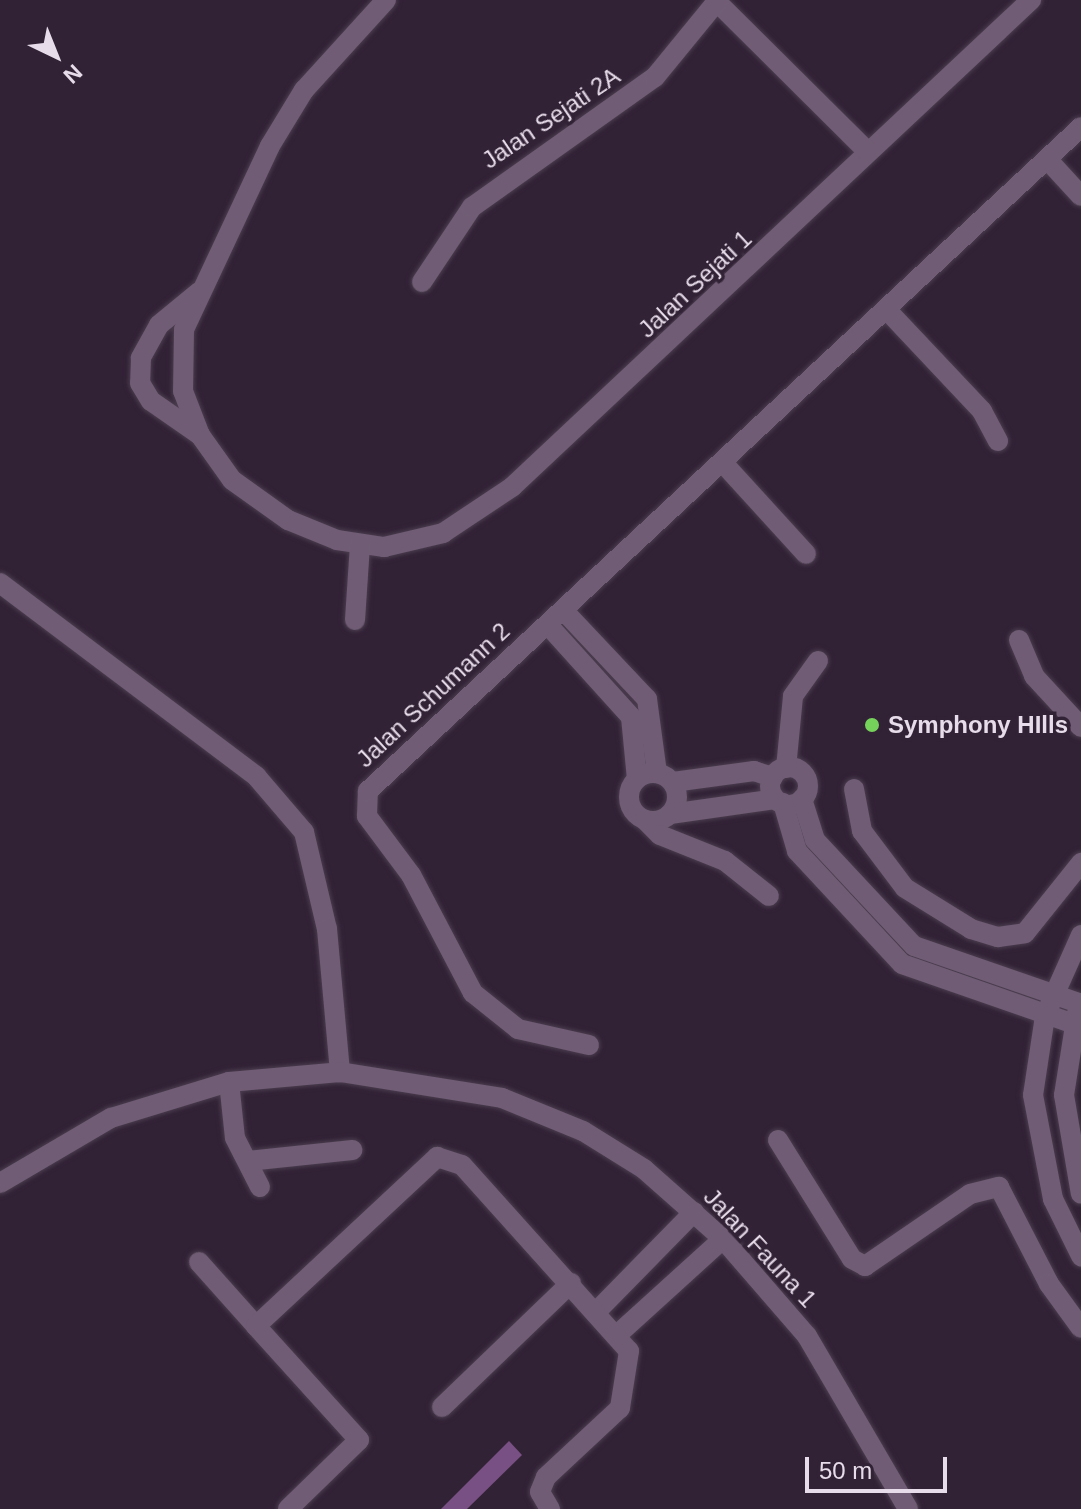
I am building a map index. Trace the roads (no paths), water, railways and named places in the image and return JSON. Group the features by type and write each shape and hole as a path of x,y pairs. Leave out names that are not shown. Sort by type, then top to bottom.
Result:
{"street":[{"name":"Jalan Sejati 1","path":"386,0 304,90 184,330 183,391 200,435 232,480 288,520 360,544 384,547 443,533 512,487 1031,0"},
{"path":"718,1 868,152"},
{"name":"Jalan Sejati 2A","path":"422,282 472,207 655,77 718,1"},
{"path":"556,618 1081,127"},
{"path":"1047,159 1081,196"},
{"path":"200,435 151,401 140,383 141,358 159,325 203,290"},
{"path":"886,309 982,411 998,441"},
{"path":"723,463 806,554"},
{"path":"355,620 360,544"},
{"path":"0,583 256,776 304,832 327,929 340,1072"},
{"path":"556,618 647,699 656,778"},
{"path":"556,618 631,717 656,778 678,796 670,814"},
{"name":"Jalan Schumann 2","path":"556,618 362,803 411,875 473,993 518,1029 589,1045"},
{"path":"1019,640 1034,676 1081,727"},
{"path":"818,661 793,696 779,772 797,851 902,964 1074,1024"},
{"path":"631,717 647,699"},
{"path":"645,820 670,814 787,800 807,779 779,772 754,771 656,778 630,806 660,835 725,861 769,896"},
{"path":"854,789 862,831 905,888 939,915 1013,938 1037,924 1081,863"},
{"path":"787,800 815,840 914,946 1052,996 1080,1000 1064,1095 1081,1194"},
{"path":"1081,935 1045,1016 1033,1095 1036,1133 1062,1225 1081,1256"},
{"name":"Jalan Fauna 1","path":"0,1183 111,1118 229,1082 340,1072 502,1098 583,1131 644,1169 723,1239 807,1336 908,1509"},
{"path":"229,1082 235,1138 260,1187"},
{"path":"778,1140 852,1259 865,1266 970,1194 999,1187 1049,1284 1081,1328"},
{"path":"248,1161 352,1150"},
{"path":"256,1326 437,1157 462,1165 629,1351 620,1408 546,1477 540,1492 550,1509"},
{"path":"596,1312 694,1212"},
{"path":"617,1335 723,1239"},
{"path":"199,1262 359,1440 288,1509"},
{"path":"442,1407 571,1283"}],"place":[{"name":"Symphony HIlls","path":"872,725"}]}
